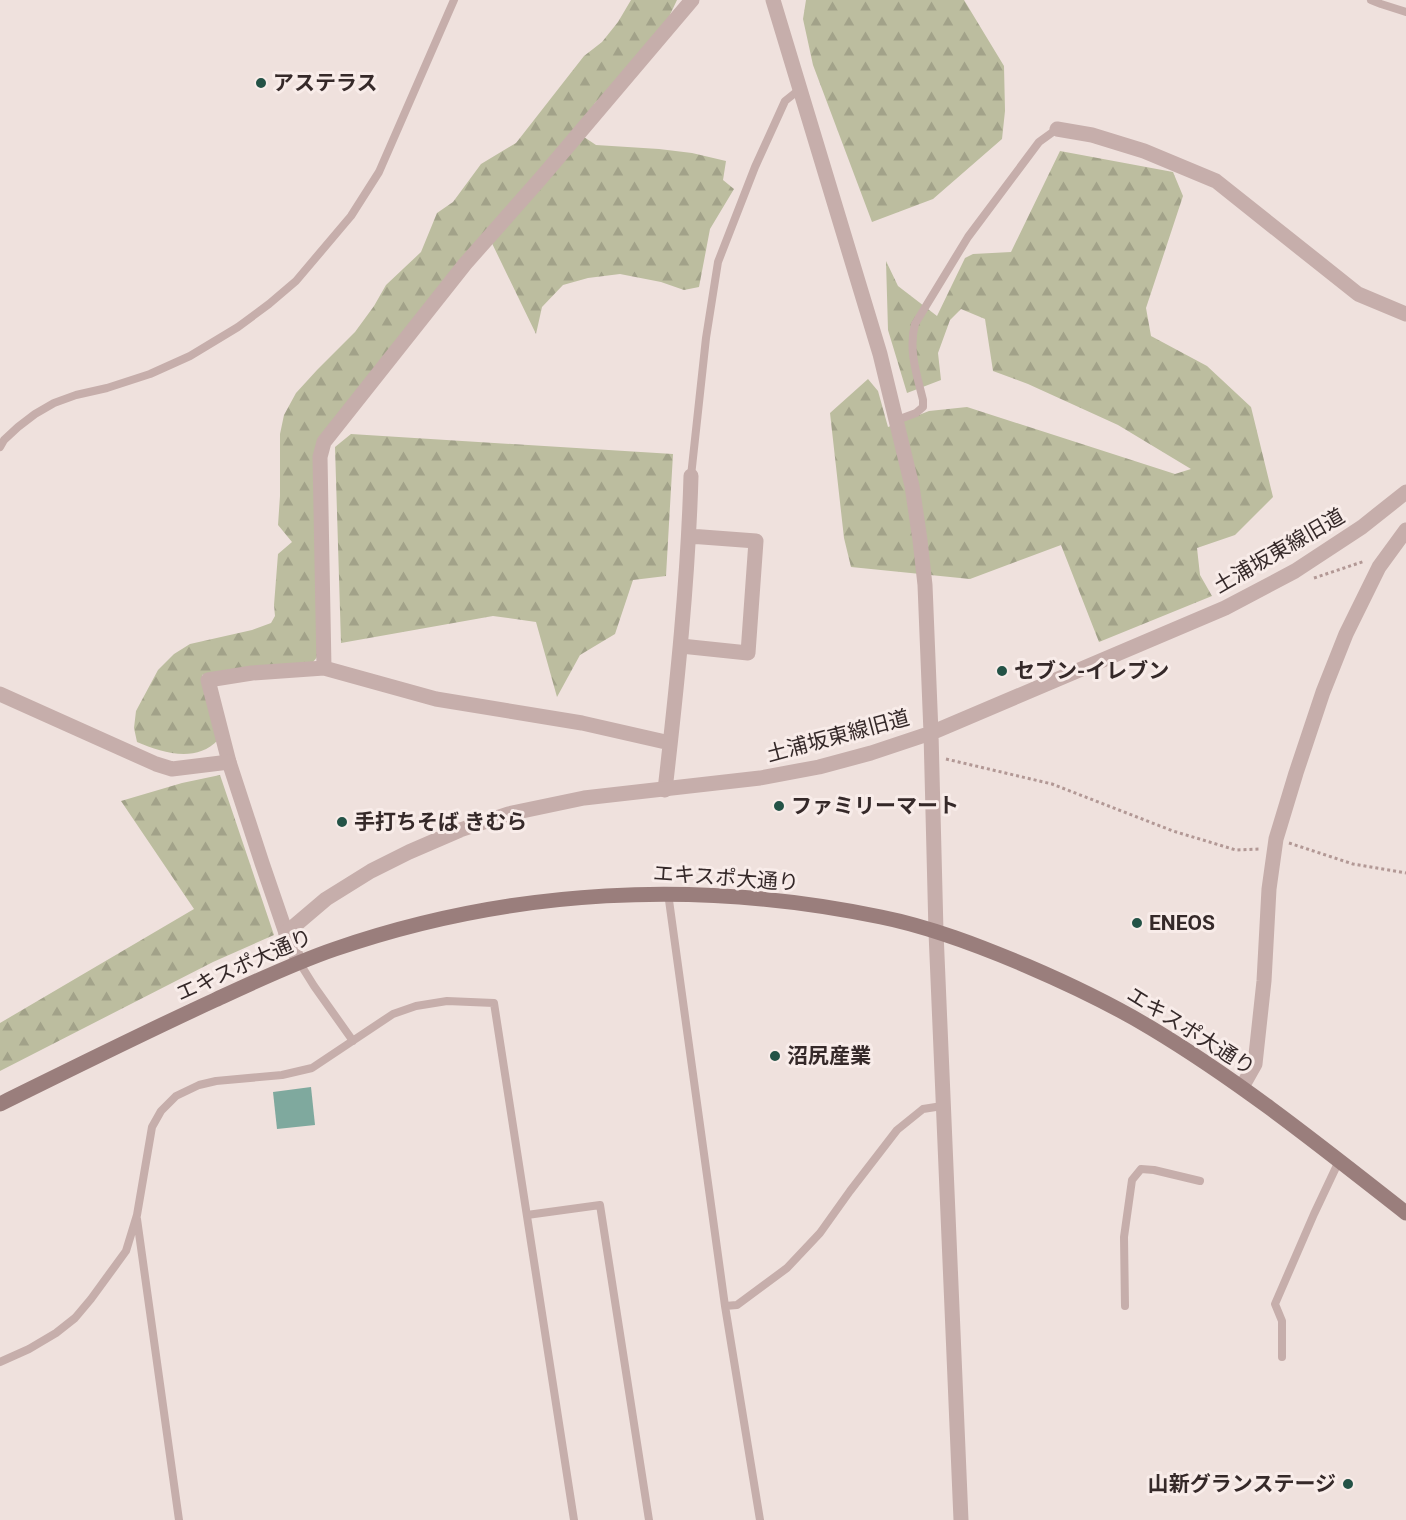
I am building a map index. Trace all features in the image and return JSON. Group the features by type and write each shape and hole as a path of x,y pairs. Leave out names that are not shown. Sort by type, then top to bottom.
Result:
{"main road":[{"name":"エキスポ大通り","path":"0,1104 189,1012 299,962 351,943 428,921 569,897 668,893 733,896 797,902 884,917 936,932 1003,956 1096,998 1149,1027 1242,1087 1406,1213"}],"street":[{"path":"324,668 320,457 324,442 465,264 692,0"},
{"path":"773,0 880,354 912,486 920,540 925,585 942,1106 961,1520"},
{"path":"1057,129 1092,135 1134,148 1216,181 1358,294 1406,314"},
{"path":"665,790 681,646 691,476"},
{"name":"土浦坂東線旧道","path":"286,933 326,899 370,871 460,830 508,814 621,793 760,778 819,767 931,733 1225,608 1305,564 1362,527 1406,492"},
{"path":"1242,1087 1255,1064 1264,981 1269,889 1276,844 1320,702 1346,634 1378,567 1406,530"},
{"path":"681,646 748,653 756,541 689,536"},
{"path":"299,962 286,933 229,762 208,680 252,673 324,668 436,699 582,723 670,743"},
{"path":"0,694 172,769 229,762"}],"lane":[{"path":"1,441 35,414 54,403 150,374 190,356 238,327 296,281 351,216 379,172 454,0"},
{"path":"1371,0 1406,12"},
{"path":"691,476 706,338 718,262 755,167 785,101 800,89"},
{"path":"897,420 915,413 922,407 923,400 912,353 915,324 968,237 1040,142 1057,129"},
{"path":"668,893 725,1306 760,1520"},
{"path":"299,962 353,1041"},
{"path":"0,1362 29,1349 56,1333 75,1318 126,1251 137,1215 152,1127 161,1111 176,1096 199,1085 216,1081 282,1075 312,1068 393,1014 416,1006 447,1000 494,1003 574,1520"},
{"path":"725,1306 737,1305 788,1268 820,1233 897,1130 923,1109 942,1106"},
{"path":"1282,1357 1282,1321 1275,1304 1339,1161"},
{"path":"1125,1306 1124,1237 1132,1180 1141,1169 1200,1181"},
{"path":"527,1215 600,1205 649,1520"},
{"path":"137,1215 179,1520"}],"path":[{"path":"1311,579 1371,559"},
{"path":"932,756 1052,784 1173,831 1236,850 1276,844 1353,864 1406,873"}],"green space":[{"path":"631,0 677,0 667,21 620,79 595,103 582,126 584,137 596,145 692,153 726,161 723,180 734,189 710,229 699,287 684,290 661,282 620,274 588,278 563,285 542,307 536,334 487,233 320,439 318,656 313,662 202,675 218,740 200,752 179,754 158,750 137,742 134,728 136,711 158,670 174,654 190,644 252,630 271,623 275,616 278,554 292,542 278,525 280,434 284,415 296,393 355,332 386,285 421,252 437,213 453,202 481,164 516,143 584,56 602,42 618,22"},
{"path":"806,0 964,0 1004,66 1005,111 1002,139 933,199 872,222 813,65 803,19"},
{"path":"1060,151 1173,172 1183,196 1146,308 1151,336 1207,366 1251,407 1273,497 1235,535 1197,548 1200,575 1212,596 1099,642 1061,545 970,579 851,567 844,538 830,413 868,379 878,391 888,427 929,411 967,407 1175,474 1191,469 1118,425 1028,384 993,371 985,319 961,309 950,320 938,353 941,380 907,393 888,330 886,261 898,286 937,316 965,258 973,254 1011,252"},
{"path":"351,434 673,454 666,576 633,580 615,634 580,655 557,697 536,622 493,616 341,643 335,447"},
{"path":"220,775 274,935 213,962 0,1071 0,1023 194,909 121,801 182,783"}],"water":[{"path":"311,1087 315,1125 277,1129 273,1092"}],"place":[{"name":"アステラス","path":"261,83"},
{"name":"セブン-イレブン","path":"1002,671"},
{"name":"ファミリーマート","path":"779,806"},
{"name":"手打ちそば きむら","path":"342,822"},
{"name":"ENEOS","path":"1137,923"},
{"name":"沼尻産業","path":"775,1056"},
{"name":"山新グランステージ","path":"1348,1484"}]}
